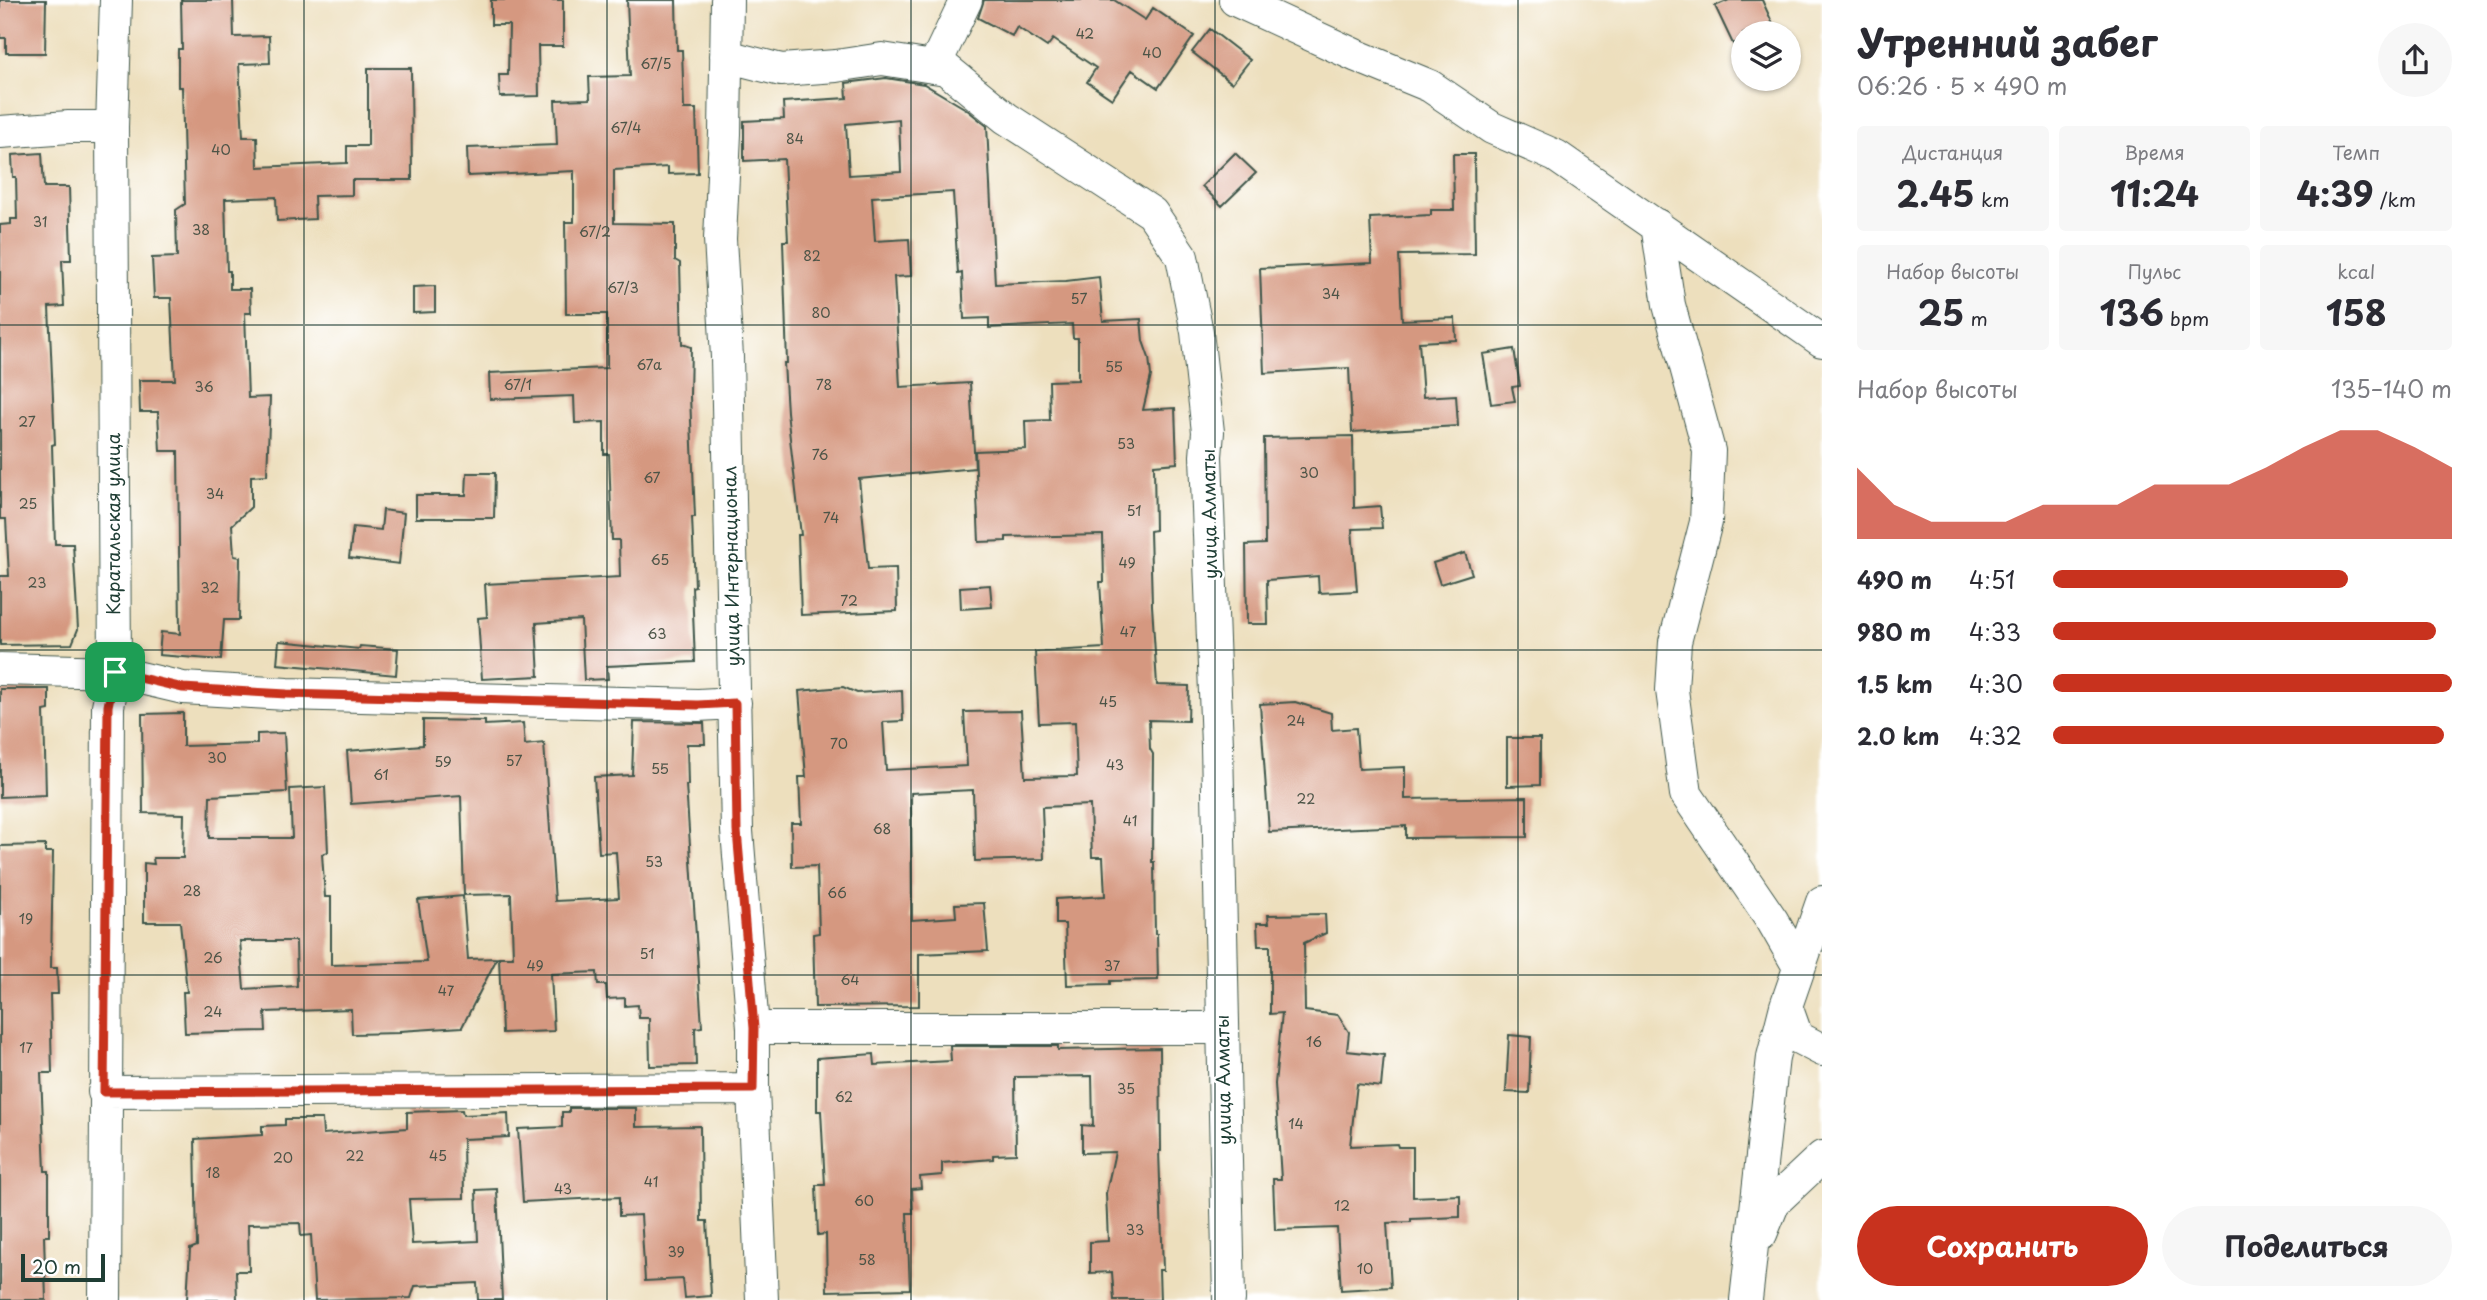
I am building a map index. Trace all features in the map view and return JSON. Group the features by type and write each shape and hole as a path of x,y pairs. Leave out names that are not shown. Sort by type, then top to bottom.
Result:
{"street":[{"name":"Каратальская улица","path":"105,1300 108,706 115,672 112,127 116,0"},
{"name":"улица Интернационал","path":"727,0 720,239 727,358 737,831 754,1028 753,1089 762,1300"},
{"path":"934,67 965,0"},
{"path":"1235,0 1430,86 1493,128 1556,156 1822,341"},
{"name":"улица Алматы","path":"726,56 781,70 882,59 946,69 1006,118 1152,213 1182,257 1198,332 1208,432 1206,456 1217,744 1228,1300"},
{"path":"0,132 112,127"},
{"path":"1657,225 1669,305 1709,451 1706,522 1675,642 1672,690 1686,794 1772,920 1799,967"},
{"path":"0,669 115,672 183,688 287,694 698,705 735,703"},
{"path":"1746,1300 1773,1057 1786,1006 1822,902"},
{"path":"1786,1006 1797,1037 1822,1050"},
{"path":"754,1028 1223,1028"},
{"path":"104,1092 753,1089"},
{"path":"1751,1257 1774,1202 1822,1157"}],"building":[{"path":"0,0 46,0 45,53 6,53 6,38 0,38"},
{"path":"181,0 233,0 234,37 269,36 270,63 239,64 243,137 257,137 258,167 347,163 347,146 368,146 368,68 411,68 412,180 352,180 352,195 314,196 315,219 277,221 276,197 225,199 230,289 250,289 251,313 245,313 248,398 270,397 267,475 251,476 251,507 232,525 234,556 240,557 239,620 224,620 221,660 159,655 161,632 180,634 178,451 160,451 158,412 140,412 139,380 175,380 171,298 154,298 152,258 177,257 176,210 185,204 182,87 178,87 178,49 182,49"},
{"path":"491,0 563,0 563,46 538,46 539,96 500,97 499,75 508,75 509,25 491,25"},
{"path":"627,0 676,0 677,50 682,50 684,109 696,109 698,173 668,174 668,167 614,170 614,223 675,224 675,260 680,263 682,344 691,347 695,662 607,666 608,679 584,680 581,620 536,623 539,676 482,679 478,618 487,617 485,584 620,577 619,540 612,540 609,454 604,454 604,422 575,423 574,396 490,399 489,373 607,368 607,314 566,314 565,222 574,222 574,171 468,176 467,148 557,145 555,100 590,99 589,77 630,76"},
{"path":"984,0 1114,0 1145,20 1153,8 1194,36 1158,88 1132,70 1112,99 1087,82 1096,68 1053,39 1047,47 1017,27 1012,36 978,18"},
{"path":"1729,0 1762,0 1772,21 1731,21 1731,40 1715,6"},
{"path":"1210,29 1250,60 1232,83 1192,52"},
{"path":"886,78 924,84 966,109 987,126 995,284 1099,277 1103,321 1141,319 1151,376 1143,410 1175,408 1177,463 1154,465 1155,530 1150,531 1152,605 1157,685 1189,686 1188,721 1149,720 1150,749 1153,754 1152,862 1158,980 1067,985 1065,924 1056,924 1056,899 1105,896 1103,857 1092,857 1090,805 1042,807 1044,859 975,861 973,790 911,793 912,920 956,917 955,904 984,903 988,951 919,954 919,1006 815,1007 813,934 819,933 817,866 792,867 791,823 801,823 799,777 806,777 799,691 843,687 857,693 902,690 903,721 883,722 886,770 967,766 964,712 1021,711 1025,777 1077,776 1075,722 1039,723 1035,652 1104,648 1100,582 1104,582 1103,535 1006,537 1006,541 979,542 975,451 1026,449 1025,421 1050,420 1049,381 1078,380 1078,338 1073,338 1072,324 989,328 989,318 964,319 953,192 872,197 875,241 909,239 911,276 894,277 900,387 970,383 975,468 859,479 868,569 896,568 897,611 801,615 798,535 801,535 784,363 787,363 783,241 788,241 784,159 744,161 744,121 784,119 783,102 847,98 846,83","holes":["899,119 901,172 849,175 846,124"]},
{"path":"42,153 44,187 69,187 71,260 62,260 64,306 49,307 55,444 52,445 55,544 73,544 78,629 72,644 0,645 0,576 9,576 6,519 0,519 0,225 11,224 11,219 17,219 16,177 13,177 12,155"},
{"path":"1235,153 1256,173 1222,206 1202,186"},
{"path":"1453,154 1474,154 1475,254 1399,255 1402,320 1455,318 1456,340 1419,342 1423,397 1456,395 1458,426 1352,432 1349,368 1264,373 1260,268 1372,263 1370,218 1431,215 1431,210 1454,210"},
{"path":"435,286 435,312 413,313 413,287"},
{"path":"1514,349 1520,386 1512,387 1515,401 1491,404 1483,354"},
{"path":"1353,436 1354,508 1380,506 1382,528 1352,529 1357,591 1319,593 1318,576 1267,580 1268,624 1247,624 1246,545 1265,544 1264,438"},
{"path":"467,473 495,473 494,518 416,518 416,495 466,495"},
{"path":"383,510 404,513 399,564 349,558 353,527 381,530"},
{"path":"1465,553 1472,574 1440,584 1433,563"},
{"path":"990,585 992,607 961,609 960,587"},
{"path":"279,641 359,649 360,646 398,649 396,675 277,664"},
{"path":"0,689 49,689 49,710 44,711 46,795 0,797"},
{"path":"1295,702 1331,713 1332,730 1356,728 1359,769 1405,767 1405,799 1527,797 1527,837 1406,838 1406,826 1269,832 1260,704"},
{"path":"183,713 183,746 257,744 257,734 284,733 287,792 210,796 209,838 292,838 290,789 325,787 328,852 322,854 325,897 331,897 331,965 427,962 418,900 463,896 468,959 497,958 462,1027 352,1034 351,1009 265,1012 266,1031 185,1033 183,992 187,992 180,922 144,922 144,863 154,864 153,858 183,858 184,814 143,813 142,714","holes":["240,941 296,941 297,986 244,989"]},
{"path":"423,720 485,721 485,725 523,723 525,745 544,743 555,901 619,898 616,852 599,853 594,777 632,775 634,722 704,723 705,744 687,744 686,785 702,1027 695,1028 696,1065 650,1066 649,1018 639,1018 638,1005 625,1006 625,998 607,999 606,985 598,985 597,972 551,974 554,1031 502,1033 499,957 513,957 511,894 464,895 461,796 351,804 347,751 423,745"},
{"path":"1507,738 1540,738 1540,785 1507,786"},
{"path":"45,845 45,852 53,852 51,968 57,968 58,994 50,994 52,1073 41,1073 45,1171 49,1171 49,1236 44,1236 46,1300 0,1300 0,846"},
{"path":"1325,914 1326,933 1304,943 1305,1011 1338,1015 1349,1032 1347,1051 1384,1055 1381,1087 1357,1084 1350,1146 1397,1144 1398,1147 1413,1147 1413,1197 1460,1195 1460,1217 1387,1223 1391,1287 1341,1290 1337,1228 1275,1230 1273,1179 1281,1179 1275,1084 1282,1013 1270,1014 1270,946 1258,946 1257,923 1269,923 1268,915"},
{"path":"1509,1035 1531,1037 1529,1093 1506,1092"},
{"path":"950,1046 1058,1046 1058,1050 1160,1048 1159,1151 1163,1270 1159,1270 1160,1300 1114,1300 1112,1272 1090,1273 1090,1242 1108,1241 1106,1193 1115,1152 1082,1153 1082,1125 1093,1126 1092,1076 1015,1077 1016,1154 993,1155 993,1159 942,1163 942,1175 920,1177 921,1188 912,1189 913,1213 907,1213 910,1289 827,1291 826,1234 818,1235 816,1185 825,1185 821,1111 817,1111 817,1058 874,1054 875,1065 951,1061"},
{"path":"569,1108 636,1108 636,1127 700,1126 701,1221 707,1221 711,1296 685,1298 683,1279 645,1281 641,1215 619,1216 619,1197 523,1202 518,1129 562,1127 562,1112 569,1112"},
{"path":"462,1110 463,1115 508,1113 509,1137 463,1139 464,1198 409,1199 412,1244 478,1241 476,1190 497,1189 502,1300 478,1300 477,1283 415,1286 411,1298 315,1300 311,1235 301,1236 300,1223 248,1224 249,1271 236,1271 237,1300 187,1300 190,1249 197,1246 195,1139 262,1135 262,1126 285,1125 285,1119 322,1119 323,1134 407,1128 407,1112"}],"route":[{"path":"115,672 183,688 287,694 698,705 735,703 737,831 754,1028 753,1089 104,1092 108,706 115,672"}]}
